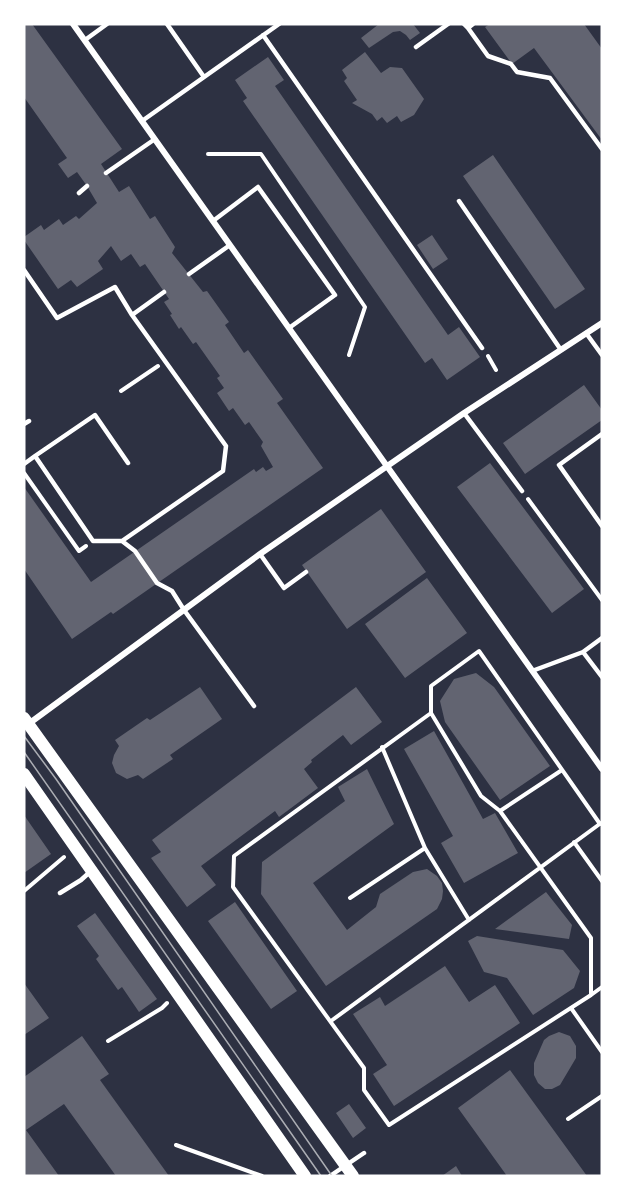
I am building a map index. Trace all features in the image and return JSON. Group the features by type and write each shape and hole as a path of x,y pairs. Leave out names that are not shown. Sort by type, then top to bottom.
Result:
{"main road":[{"path":"25,723 353,1176"},
{"path":"24,774 305,1176"}],"street":[{"path":"74,24 602,769"},
{"path":"25,723 260,554 464,413 602,323"}],"lane":[{"path":"85,40 107,24"},
{"path":"168,24 204,77"},
{"path":"142,121 279,24"},
{"path":"416,47 447,24"},
{"path":"473,24 466,26 488,56 511,64 517,72 550,78 602,149"},
{"path":"263,35 482,348"},
{"path":"106,173 155,139"},
{"path":"79,193 87,186"},
{"path":"213,221 258,187 329,286 335,295 289,328"},
{"path":"459,201 561,350"},
{"path":"189,274 230,245"},
{"path":"24,270 57,318 115,287 132,315 226,446 223,471 122,541 93,541 35,456"},
{"path":"132,315 164,292"},
{"path":"586,333 602,355"},
{"path":"464,413 522,492"},
{"path":"24,464 95,416 128,463"},
{"path":"602,435 559,465 602,526"},
{"path":"122,541 135,551 157,583 172,591 254,706"},
{"path":"260,554 284,588 306,572"},
{"path":"532,670 583,652 602,638"},
{"path":"583,652 602,677"},
{"path":"60,893 92,871"},
{"path":"330,1176 364,1153"}],"path":[{"path":"208,154 261,154 365,307 349,355"},
{"path":"121,391 166,361"},
{"path":"24,473 79,551 93,541"},
{"path":"522,492 602,600"},
{"path":"332,1021 539,867 601,823 479,651 431,686 431,713 481,796 500,811 539,867 591,938 591,995"},
{"path":"431,713 234,856 233,887 364,1068 364,1090 389,1125 602,987"},
{"path":"382,747 425,848 469,920"},
{"path":"500,811 562,770"},
{"path":"574,842 602,881"},
{"path":"350,898 425,848"},
{"path":"24,891 64,857"},
{"path":"108,1041 162,1008"},
{"path":"571,1008 602,1052"},
{"path":"568,1119 602,1096"},
{"path":"176,1144 262,1176"}],"building":[{"path":"24,24 32,24 122,149 101,164 119,192 129,186 150,219 155,216 175,247 172,253 203,292 207,291 229,322 225,325 244,353 248,350 283,399 277,403 323,468 113,614 111,612 72,639 24,569 24,487 91,582 254,469 256,472 263,467 266,471 273,467 261,446 263,442 249,422 245,425 233,408 229,411 217,393 224,388 217,378 220,376 196,342 193,344 181,327 179,329 164,302 169,299 145,264 140,267 131,254 121,261 111,246 98,261 103,269 77,287 71,280 58,289 24,240 24,237 41,225 44,230 59,219 63,225 76,216 79,219 97,203 77,172 68,178 58,164 67,158 24,97"},
{"path":"379,24 413,24 420,33 410,40 400,31 393,32 369,48 361,38"},
{"path":"490,24 584,24 602,49 602,140 534,48 512,64 485,27"},
{"path":"365,52 381,73 390,67 402,68 424,99 414,115 401,122 397,116 387,123 382,117 377,121 372,114 352,103 357,100 344,81 347,78 342,70"},
{"path":"268,57 284,80 275,86 448,335 459,327 480,357 447,380 432,358 425,363 243,101 247,98 235,80"},
{"path":"493,155 585,289 555,309 463,176"},
{"path":"432,235 448,259 433,269 417,245"},
{"path":"584,385 602,410 602,420 525,474 503,443"},
{"path":"490,463 584,589 552,613 457,487"},
{"path":"381,509 426,572 347,629 302,565"},
{"path":"427,578 467,633 405,678 365,624"},
{"path":"476,673 494,687 550,766 500,800 445,722 440,701 454,679"},
{"path":"200,687 222,719 170,755 173,759 143,779 138,775 127,779 116,773 112,763 119,746 115,740"},
{"path":"356,687 382,722 351,745 343,735 311,760 312,762 304,769 318,788 279,817 275,811 201,866 216,885 187,907 151,858 161,852 152,840"},
{"path":"434,731 483,819 495,813 518,853 464,883 441,843 453,836 404,749"},
{"path":"367,769 394,824 313,883 347,930 376,907 380,894 413,872 427,869 437,876 442,883 442,899 437,909 326,986 261,894 262,862 345,801 338,787"},
{"path":"24,815 51,854 24,873"},
{"path":"546,892 572,925 569,939 495,929"},
{"path":"235,902 297,991 271,1009 208,921"},
{"path":"95,913 157,999 139,1012 122,987 118,990 96,959 99,956 77,926"},
{"path":"477,936 563,950 580,971 574,988 533,1015 507,978 484,972 468,941"},
{"path":"445,966 469,1002 495,985 520,1023 394,1106 373,1074 387,1065 353,1014 380,997 385,1006"},
{"path":"24,983 49,1018 24,1035"},
{"path":"559,1032 570,1036 576,1046 576,1058 560,1085 552,1089 545,1089 534,1075 534,1063 544,1040"},
{"path":"82,1036 109,1074 100,1080 169,1176 116,1176 64,1104 26,1130 59,1176 24,1176 24,1077"},
{"path":"510,1070 587,1176 507,1176 458,1108"},
{"path":"349,1104 366,1128 353,1138 336,1113"},
{"path":"456,1166 462,1176 442,1176"}],"tram line":[{"path":"24,736 332,1176"},
{"path":"24,752 321,1176"}]}
